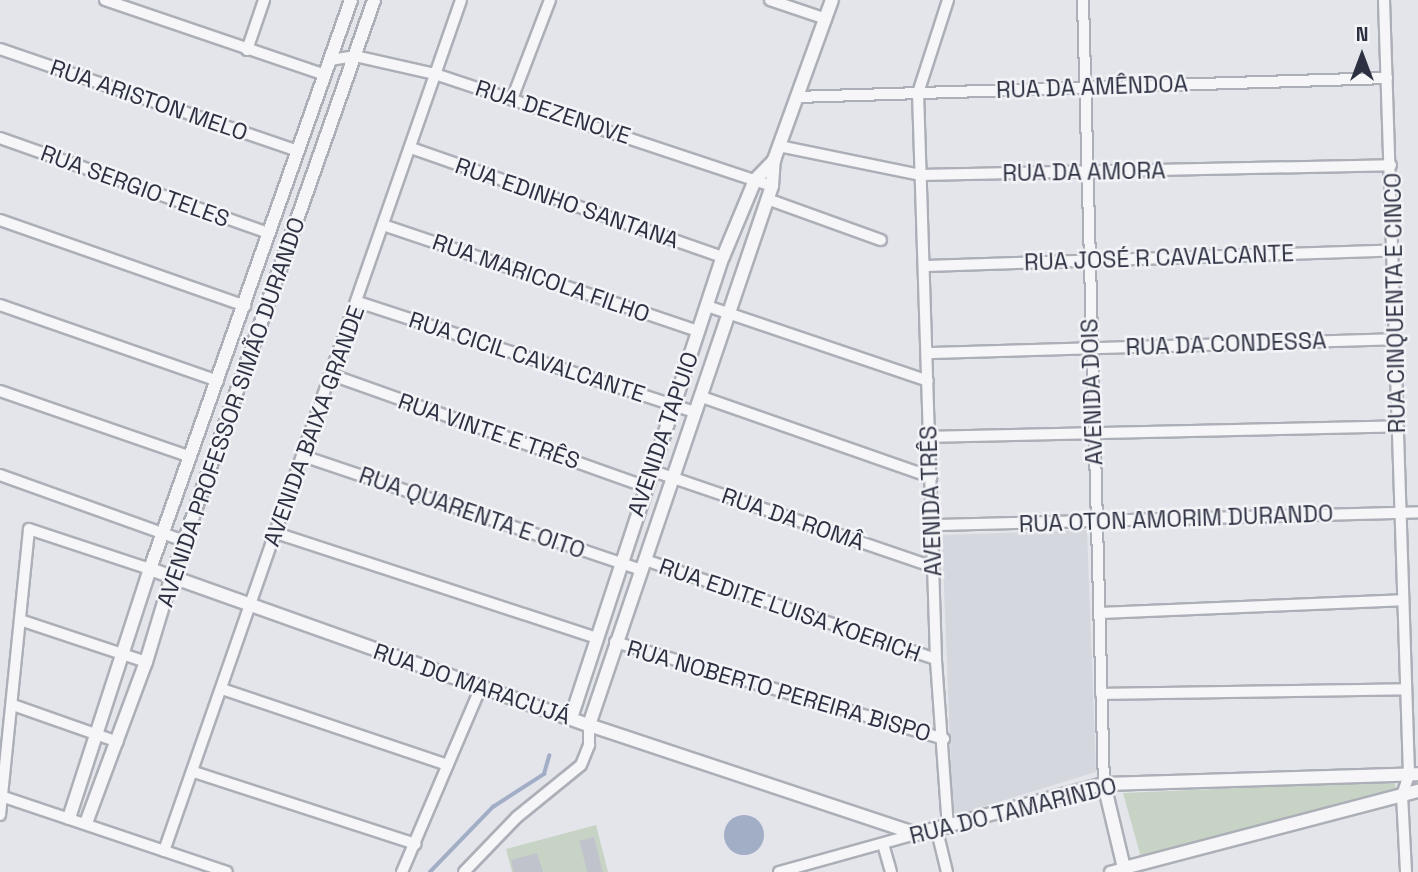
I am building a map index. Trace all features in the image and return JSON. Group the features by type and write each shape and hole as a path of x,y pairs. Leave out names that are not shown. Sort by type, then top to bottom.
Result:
{"street":[{"path":"106,0 325,75"},
{"path":"247,50 264,0"},
{"name":"AVENIDA PROFESSOR SIMÃO DURANDO","path":"69,818 124,656 150,569 351,0"},
{"name":"AVENIDA PROFESSOR SIMÃO DURANDO","path":"86,823 118,743 184,541 374,0"},
{"name":"AVENIDA BAIXA GRANDE","path":"164,851 194,772 249,606 358,302 461,0"},
{"path":"512,99 550,0"},
{"path":"770,0 825,19"},
{"name":"AVENIDA TAPUIO","path":"589,725 772,186 774,160 832,0"},
{"name":"AVENIDA TRÊS","path":"947,872 942,829 944,739 936,659 929,353 918,93 948,0"},
{"name":"AVENIDA DOIS","path":"1083,0 1082,86 1104,784"},
{"name":"RUA CINQUENTA E CINCO","path":"1384,0 1394,250 1405,688 1413,775"},
{"name":"RUA ARISTON MELO","path":"0,49 298,151"},
{"name":"RUA DEZENOVE","path":"330,60 355,56 435,74 772,186"},
{"name":"RUA DA AMÊNDOA","path":"796,97 1387,78"},
{"name":"RUA SERGIO TELES","path":"0,138 269,233"},
{"name":"RUA DA AMORA","path":"779,146 920,175 1391,165"},
{"name":"RUA EDINHO SANTANA","path":"411,148 723,257"},
{"name":"AVENIDA TAPUIO","path":"571,718 619,564 653,471 723,257 755,180 774,160"},
{"path":"283,194 305,202"},
{"path":"767,199 881,240"},
{"path":"0,220 245,306"},
{"name":"RUA MARICOLA FILHO","path":"383,225 698,331"},
{"name":"RUA JOSÉ R CAVALCANTE","path":"925,267 1394,250"},
{"name":"RUA CICIL CAVALCANTE","path":"358,302 695,412"},
{"path":"0,305 218,381"},
{"path":"707,306 928,381"},
{"name":"RUA DA CONDESSA","path":"929,353 1396,339"},
{"name":"RUA VINTE E TRÊS","path":"332,376 646,487"},
{"path":"0,391 191,457"},
{"path":"702,397 931,477"},
{"path":"929,437 1397,426"},
{"name":"RUA QUARENTA E OITO","path":"303,456 619,564 643,565"},
{"name":"RUA DA ROMÂ","path":"653,471 933,567"},
{"path":"0,475 184,541"},
{"name":"RUA OTON AMORIM DURANDO","path":"934,525 1097,523 1418,512"},
{"name":"RUA DO MARACUJÁ","path":"20,620 29,529 172,576 249,606 589,725 916,834"},
{"path":"276,533 595,638"},
{"name":"RUA EDITE LUISA KOERICH","path":"643,565 936,659"},
{"path":"1099,613 1403,600"},
{"path":"0,814 4,797 20,620 146,662"},
{"name":"RUA NOBERTO PEREIRA BISPO","path":"615,642 944,739"},
{"path":"402,872 481,687"},
{"path":"1101,694 1405,688"},
{"path":"222,689 448,765"},
{"path":"13,705 118,743"},
{"path":"464,872 504,829 581,765 589,745 589,725"},
{"path":"194,772 416,844"},
{"path":"1406,872 1402,795 1413,775"},
{"name":"RUA DO TAMARINDO","path":"779,872 1104,784 1413,775"},
{"path":"1104,784 1124,870"},
{"path":"1110,872 1418,790"},
{"path":"4,797 227,872"},
{"path":"883,844 891,872"}],"shaded area":[{"path":"1087,530 1096,772 953,816 942,535"}],"green space":[{"path":"1394,781 1397,792 1142,861 1123,793"},
{"path":"596,825 608,872 512,872 506,849"}],"water":[{"path":"744,815 752,816 758,821 763,827 763,843 758,849 752,854 744,855 736,854 730,849 725,843 724,835 725,827 730,821 736,816"}],"building":[{"path":"594,837 603,872 587,872 579,841"},
{"path":"537,853 543,872 514,872 511,860"}],"waterway":[{"path":"430,872 493,807 544,774 549,756"}]}
